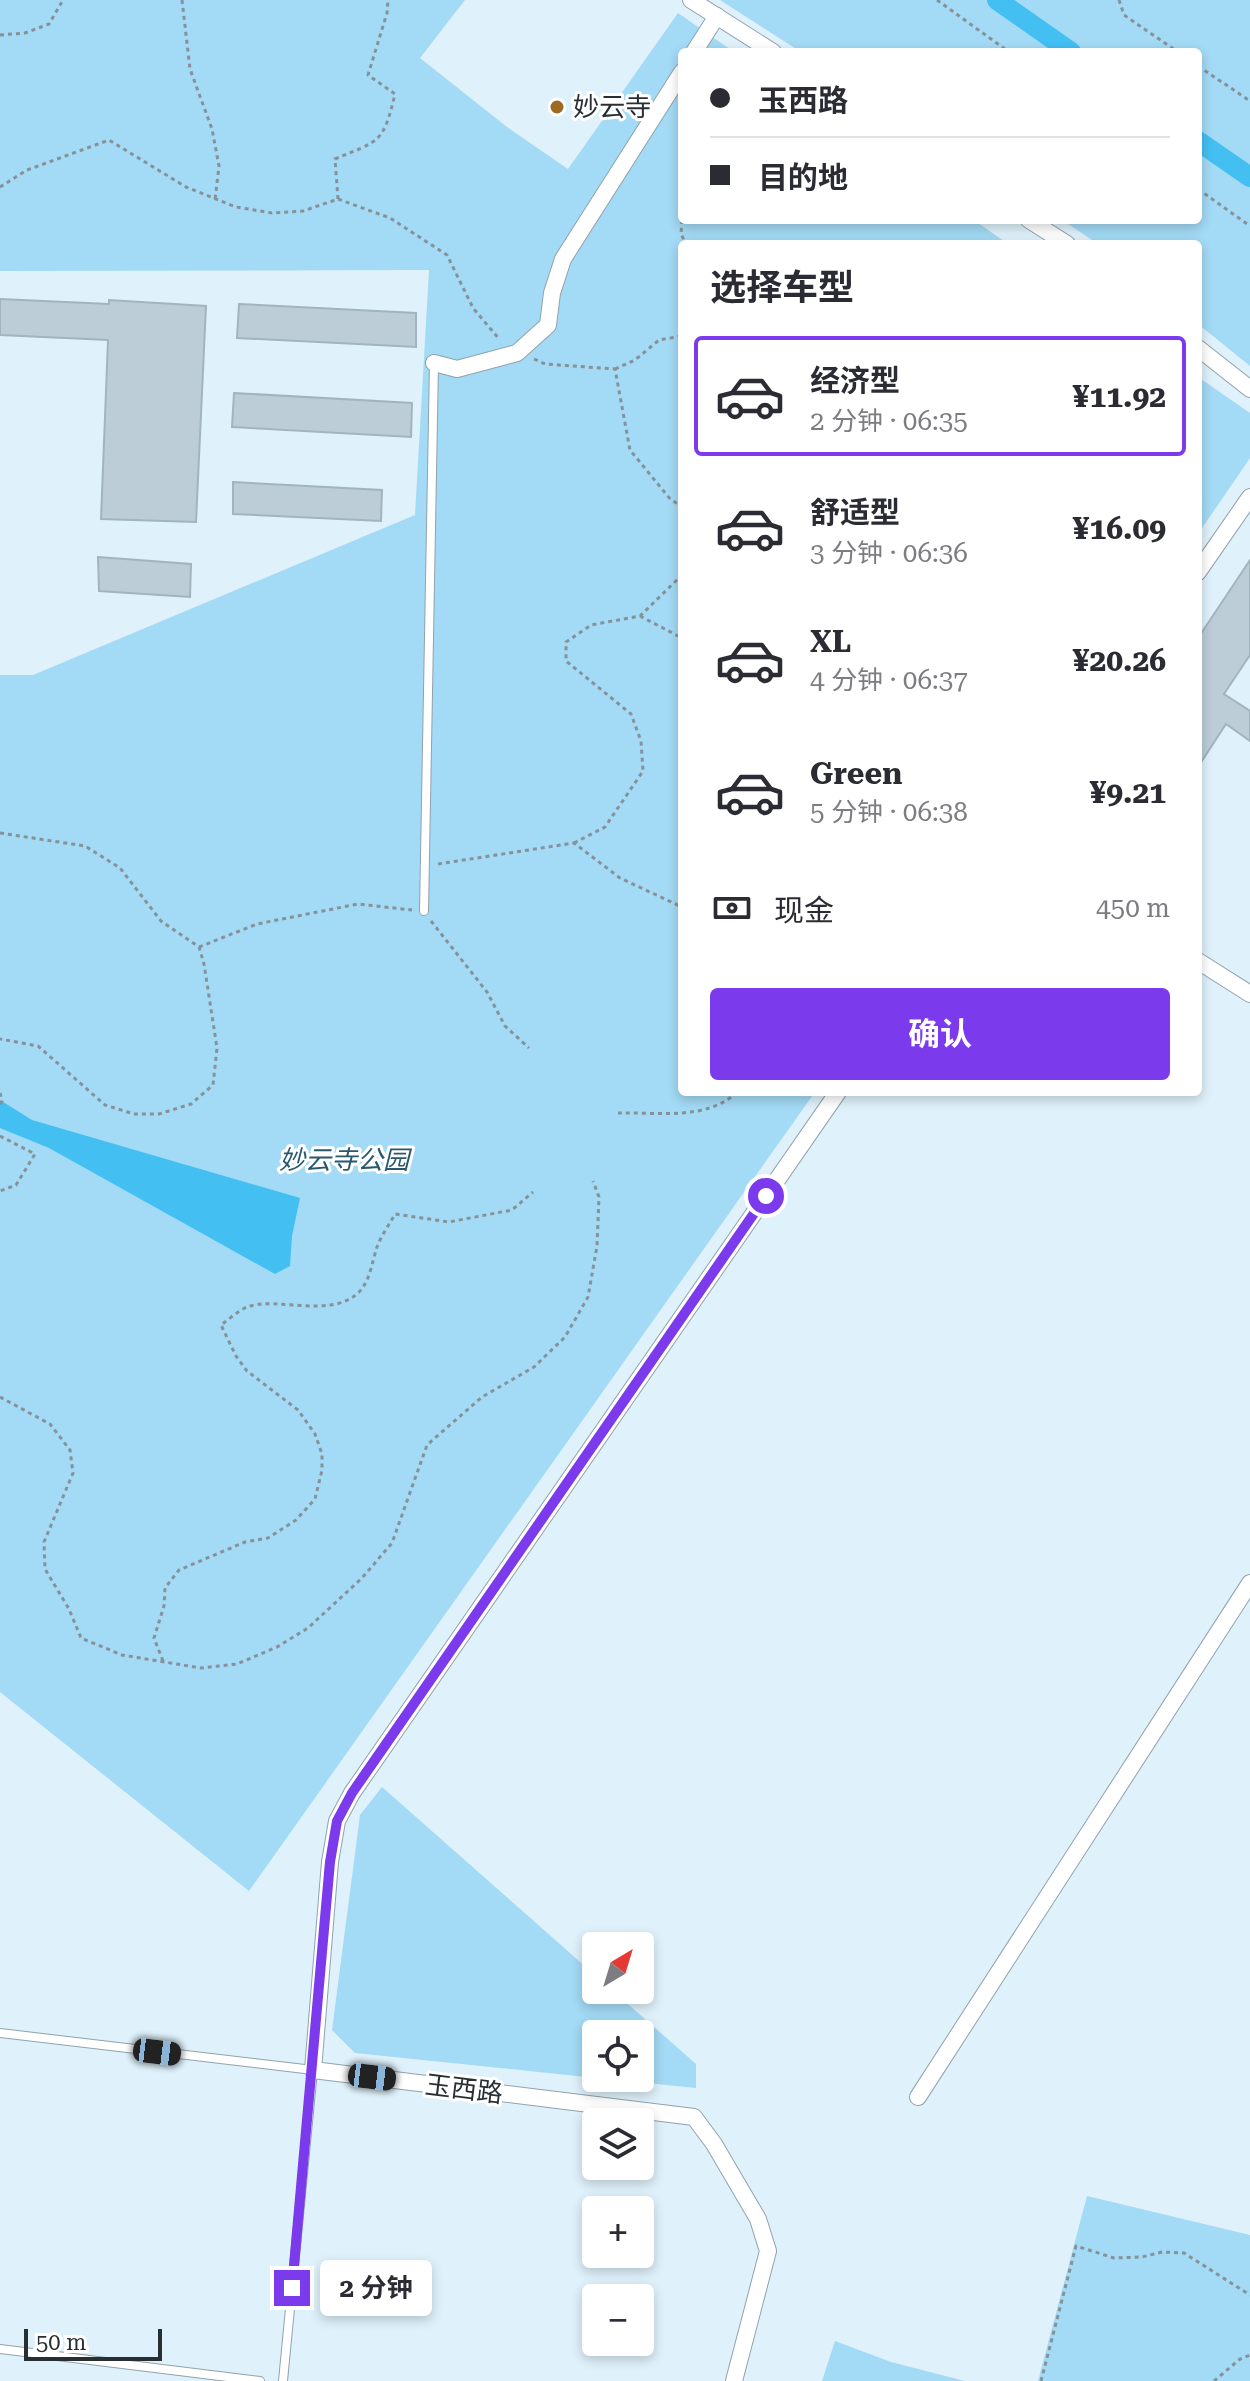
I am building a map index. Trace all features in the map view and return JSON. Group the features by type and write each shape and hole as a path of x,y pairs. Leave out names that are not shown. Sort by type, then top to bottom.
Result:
{"street":[{"path":"691,0 767,48"},
{"path":"697,48 717,16"},
{"path":"434,363 457,369 517,353 548,325 552,293 563,259 678,78"},
{"path":"1035,224 1061,240"},
{"path":"1202,351 1250,389"},
{"path":"1202,566 1250,497"},
{"path":"1202,964 1250,994"},
{"path":"313,2070 330,1862 337,1821 352,1793 835,1096"},
{"path":"918,2097 1250,1583"},
{"name":"玉西路","path":"313,2070 694,2117 714,2144 758,2219 768,2251 734,2381"}],"lane":[{"path":"424,911 434,363"},
{"path":"0,2033 313,2070 283,2381"},
{"path":"0,2349 260,2381"}],"path":[{"path":"0,35 25,33 49,24 63,0"},
{"path":"182,0 190,69 212,129 219,166 215,200"},
{"path":"338,199 335,159 376,141 388,124 395,94 368,75 388,0"},
{"path":"937,0 1003,48"},
{"path":"1119,0 1124,15 1172,48"},
{"path":"1202,69 1250,101"},
{"path":"0,187 27,170 109,140 186,187 236,207 272,213 303,211 338,199 390,218 447,255 473,308 494,335 517,353 545,364 615,369 635,360 659,340 678,337"},
{"path":"1202,192 1250,226"},
{"path":"615,369 630,450 671,500 678,504"},
{"path":"425,866 574,843 605,827 643,771 641,741 631,714 566,661 566,642 591,625 640,616 678,579"},
{"path":"640,616 678,636"},
{"path":"0,833 85,846 120,868 161,921 199,947 217,1048 213,1085 191,1104 159,1114 134,1114 105,1105 38,1046 0,1039"},
{"path":"574,843 620,878 678,905"},
{"path":"199,947 257,924 358,904 424,911 487,992 505,1026 529,1048"},
{"path":"0,1093 0,1105"},
{"path":"618,1113 685,1114 725,1103 733,1096"},
{"path":"0,1136 35,1154 16,1185 0,1191"},
{"path":"0,1397 50,1424 70,1450 73,1473 44,1542 45,1569 69,1609 81,1638 122,1655 201,1668 237,1664 277,1647 308,1628 362,1578 392,1543 427,1445 482,1397 534,1367 565,1337 588,1297 595,1259 599,1197 593,1181"},
{"path":"163,1661 154,1638 164,1606 165,1588 179,1570 245,1542 268,1538 296,1520 315,1499 322,1470 322,1454 315,1434 298,1410 247,1371 221,1325 247,1307 272,1304 300,1307 333,1305 357,1294 373,1267 377,1246 395,1214 449,1222 512,1210 533,1192"},
{"path":"1041,2381 1076,2246 1114,2258 1142,2257 1162,2252 1184,2253 1250,2295"},
{"path":"1214,2381 1240,2359 1250,2355"}],"green space":[{"name":"妙云寺公园","path":"0,0 465,0 420,58 507,127 568,169 678,13 728,48 678,48 678,224 980,224 1002,240 678,240 678,1096 812,1096 249,1891 0,1692 0,675 33,675 415,515 429,270 0,271"},
{"path":"720,0 1250,0 1250,366 1202,327 1202,240 1092,240 1068,224 1202,224 1202,48 795,48"},
{"path":"1202,380 1250,413 1250,458 1202,528"},
{"path":"382,1787 582,1964 582,2004 628,2004 646,2020 582,2020 582,2077 355,2053 332,2030 360,1815"},
{"path":"654,2027 696,2064 696,2088 654,2084"},
{"path":"1087,2196 1250,2235 1250,2381 1038,2381"},
{"path":"835,2341 891,2362 965,2381 822,2381"}],"water":[{"path":"0,1100 32,1120 300,1198 290,1266 275,1274 49,1148 0,1128"}],"building":[{"path":"0,299 109,304 109,300 206,306 196,522 101,519 108,340 0,335"},
{"path":"239,304 416,313 416,347 237,338"},
{"path":"234,393 412,403 411,437 232,427"},
{"path":"233,482 382,490 381,521 233,514"},
{"path":"98,557 191,564 190,597 99,591"},
{"path":"1250,560 1250,655 1224,694 1250,711 1250,741 1226,724 1202,761 1202,632"}],"waterway":[{"path":"997,0 1065,48"},
{"path":"1202,144 1250,177"}],"place":[{"name":"妙云寺","path":"557,107"}],"route":[{"path":"292,2288 330,1862 337,1821 352,1793 766,1196"}]}
